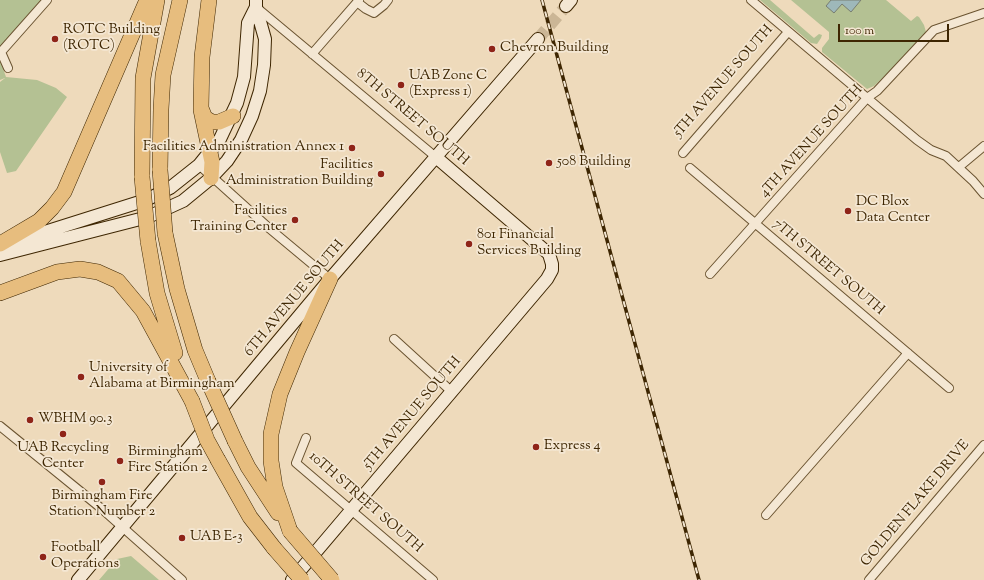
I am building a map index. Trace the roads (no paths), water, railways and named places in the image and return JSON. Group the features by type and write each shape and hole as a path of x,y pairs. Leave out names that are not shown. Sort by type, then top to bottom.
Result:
{"highway":[{"path":"0,245 39,221 52,208 64,192 147,0"},
{"path":"157,0 142,78 142,177 148,241 157,293 171,343 207,440 250,517 274,548 302,580"},
{"path":"180,0 163,75 160,170 165,233 177,288 195,350 234,441 248,467 290,531 332,580"},
{"path":"209,2 202,57 201,108 212,162 211,178"},
{"path":"201,108 205,118 212,122 219,122 233,116"},
{"path":"0,293 57,272 80,269 98,272 118,281 144,310 192,401"},
{"path":"290,531 275,487 271,461 271,434 280,394 297,352 330,280"}],"main road":[{"path":"0,245 146,200 170,188 199,165 210,153 233,116 244,77 248,23 253,2"},
{"path":"0,255 122,225 154,215 183,201 211,178 227,161 241,140 252,116 260,91 264,65 265,39 253,2"},
{"name":"6TH AVENUE SOUTH","path":"78,580 330,280 437,158 538,39"},
{"name":"8TH STREET SOUTH","path":"437,158 549,254 552,264"},
{"name":"5TH AVENUE SOUTH","path":"292,580 547,279 552,270 552,264"}],"street":[{"path":"8,68 1,52 47,0"},
{"path":"312,54 358,1 366,9 374,13 384,6 388,0"},
{"path":"751,0 917,140 931,150 946,156 959,167 984,194"},
{"name":"8TH STREET SOUTH","path":"253,2 312,54 437,158"},
{"name":"4TH AVENUE SOUTH","path":"710,274 867,98 877,91 934,30 984,13"},
{"name":"5TH AVENUE SOUTH","path":"683,153 788,32"},
{"path":"959,167 984,146"},
{"path":"199,165 211,178 330,280"},
{"name":"7TH STREET SOUTH","path":"690,168 949,388"},
{"path":"394,340 451,391"},
{"path":"766,515 908,353"},
{"path":"0,426 123,528 182,580"},
{"name":"10TH STREET SOUTH","path":"306,438 296,463 433,580"},
{"name":"GOLDEN FLAKE DRIVE","path":"868,580 984,444"}],"water":[{"path":"831,0 861,0 851,12 842,4 834,13 826,6"}],"tunnel":[{"path":"538,39 566,6"}],"railway":[{"path":"542,0 699,580"}],"place":[{"name":"ROTC Building (ROTC)","path":"55,39"},
{"name":"Chevron Building","path":"492,49"},
{"name":"UAB Zone C (Express 1)","path":"401,85"},
{"name":"Facilities Administration Annex 1","path":"352,148"},
{"name":"508 Building","path":"549,163"},
{"name":"Facilities Administration Building","path":"381,174"},
{"name":"DC Blox Data Center","path":"848,211"},
{"name":"Facilities Training Center","path":"295,220"},
{"name":"801 Financial Services Building","path":"469,244"},
{"name":"University of Alabama at Birmingham","path":"81,377"},
{"name":"WBHM 90.3","path":"30,420"},
{"name":"UAB Recycling Center","path":"63,434"},
{"name":"Express 4","path":"536,447"},
{"name":"Birmingham Fire Station 2","path":"120,461"},
{"name":"Birmingham Fire Station Number 2","path":"102,482"},
{"name":"UAB E-3","path":"182,538"},
{"name":"Football Operations","path":"43,557"}]}
